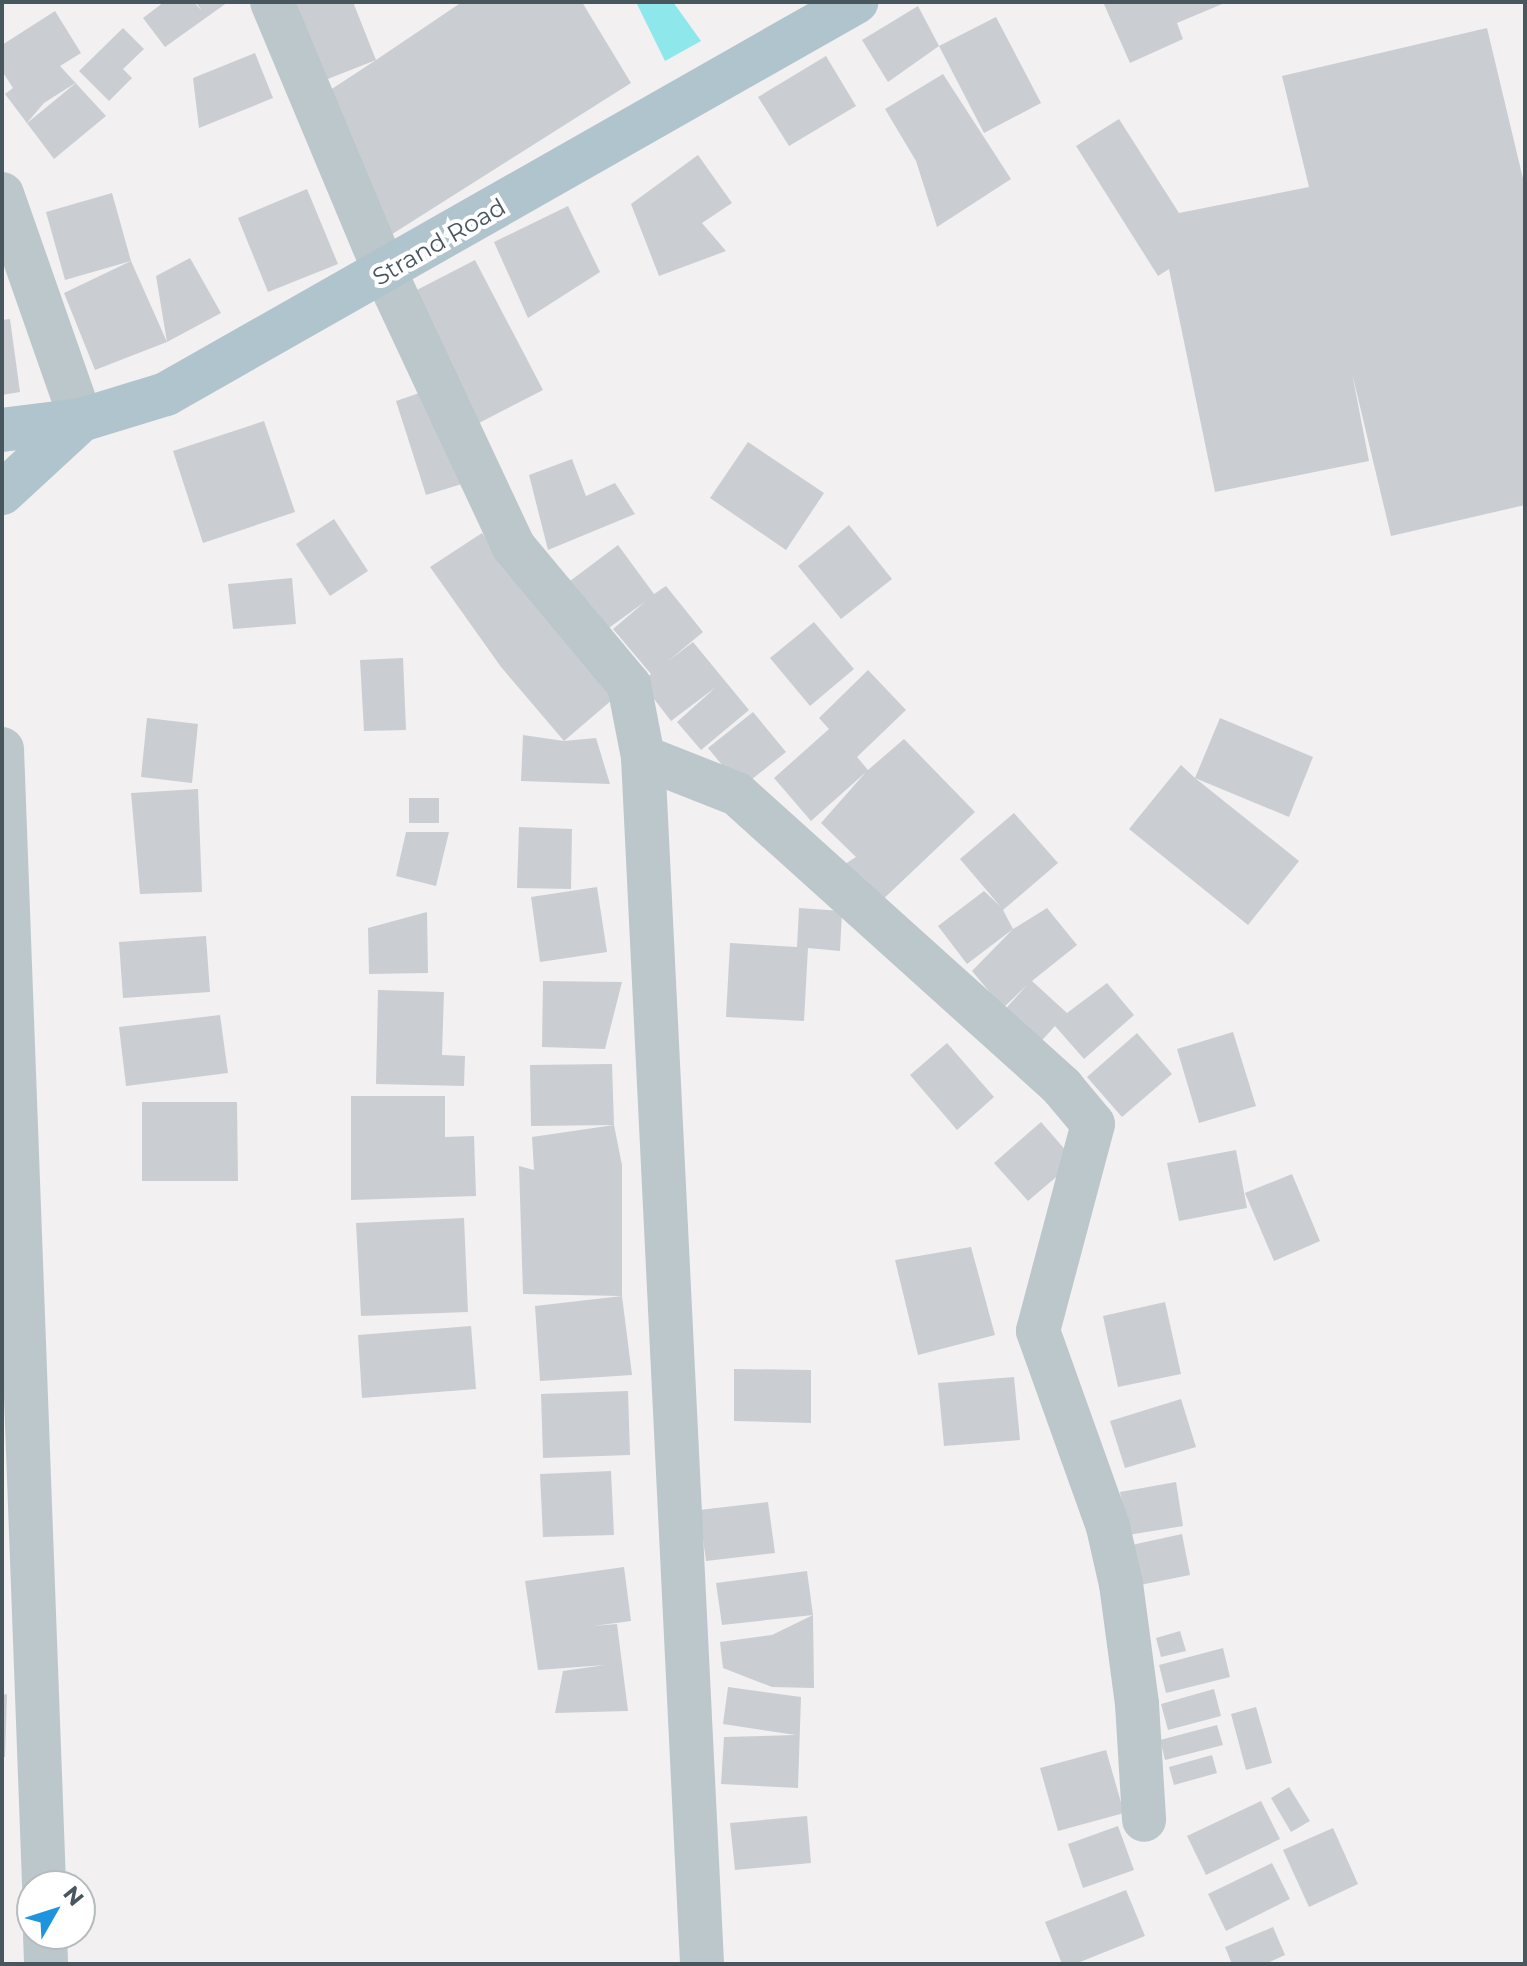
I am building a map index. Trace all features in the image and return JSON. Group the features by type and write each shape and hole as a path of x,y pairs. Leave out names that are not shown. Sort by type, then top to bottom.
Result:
{"main road":[{"name":"Strand Road","path":"2,430 81,420 166,394 856,2"},
{"path":"2,493 81,420"}],"street":[{"path":"272,2 385,272 514,547 629,685 643,757 702,1964"},
{"path":"2,194 81,420"},
{"path":"2,749 43,1870"},
{"path":"643,757 737,794 1062,1087 1093,1124 1038,1331 1108,1527 1121,1584 1137,1704 1144,1820"}],"water":[{"path":"636,2 673,2 701,41 665,61"}],"building":[{"path":"164,2 194,2 202,11 196,2 228,2 165,47 143,18"},
{"path":"285,2 353,2 376,60 300,90"},
{"path":"462,2 582,2 631,83 367,250 318,98"},
{"path":"1103,2 1227,2 1177,23 1183,39 1130,63"},
{"path":"918,6 939,46 888,82 862,40"},
{"path":"55,11 81,53 60,66 76,83 44,103 27,123 5,94 13,88 2,71 2,45"},
{"path":"996,17 1041,103 984,133 939,46"},
{"path":"123,28 144,49 123,69 132,78 109,101 79,71"},
{"path":"1487,28 1525,187 1525,505 1391,536 1352,373 1369,461 1215,492 1169,269 1158,276 1076,146 1119,119 1179,213 1309,187 1282,76"},
{"path":"255,53 273,98 199,128 193,78"},
{"path":"826,56 856,106 789,146 758,97"},
{"path":"943,74 1011,179 937,227 916,161 885,109"},
{"path":"76,83 106,116 54,159 27,123"},
{"path":"698,155 732,203 702,223 726,251 659,276 631,204"},
{"path":"307,189 338,264 268,292 238,218"},
{"path":"112,193 131,261 65,280 46,212"},
{"path":"568,206 600,272 528,318 494,242"},
{"path":"190,258 221,313 167,342 156,276"},
{"path":"475,260 543,390 479,423 411,293"},
{"path":"131,261 167,342 95,370 64,293"},
{"path":"10,319 20,392 2,395 2,320"},
{"path":"434,388 465,483 426,495 396,401"},
{"path":"264,421 295,512 203,543 173,451"},
{"path":"748,442 824,493 786,550 710,498"},
{"path":"572,459 586,496 615,483 635,514 548,550 529,475"},
{"path":"334,519 368,571 330,596 296,544"},
{"path":"849,525 892,579 841,619 798,566"},
{"path":"482,533 519,586 613,699 564,741 501,667 430,567"},
{"path":"618,545 654,594 666,586 703,632 667,662 693,642 749,710 701,750 677,722 716,687 671,721 641,682 651,674 613,629 646,601 606,630 570,581"},
{"path":"292,578 296,624 233,629 228,584"},
{"path":"814,622 854,669 810,706 770,658"},
{"path":"403,658 406,730 364,731 360,660"},
{"path":"868,670 906,710 857,757 868,770 904,739 975,812 878,904 842,866 856,857 821,823 866,772 811,821 774,778 829,729 819,718"},
{"path":"753,712 786,752 741,788 708,748"},
{"path":"147,718 198,724 192,783 141,777"},
{"path":"1220,718 1313,757 1289,817 1195,778"},
{"path":"523,735 564,741 596,738 610,784 521,781"},
{"path":"1181,765 1299,861 1248,925 1129,829"},
{"path":"198,789 202,892 140,894 131,793"},
{"path":"409,798 439,798 439,823 409,823"},
{"path":"1014,813 1058,863 1003,910 1013,929 967,964 938,926 984,891 1000,906 960,859"},
{"path":"519,827 572,829 571,889 517,888"},
{"path":"406,832 449,832 436,886 396,876"},
{"path":"597,887 607,952 540,962 531,897"},
{"path":"799,908 842,911 840,951 808,948 804,1021 726,1017 730,943 797,947"},
{"path":"1047,908 1077,945 1032,981 1067,1013 1107,983 1134,1015 1084,1059 1055,1026 1026,1058 990,1026 1027,985 1003,1008 972,971 1013,929"},
{"path":"427,912 428,973 369,974 368,928"},
{"path":"206,936 210,992 123,998 119,942"},
{"path":"543,981 622,982 605,1049 542,1047"},
{"path":"378,990 444,992 442,1055 465,1056 464,1086 376,1084"},
{"path":"220,1015 228,1073 126,1086 119,1027"},
{"path":"1233,1032 1256,1106 1199,1123 1177,1049"},
{"path":"1137,1033 1172,1074 1122,1117 1087,1077"},
{"path":"947,1043 994,1097 957,1130 910,1075"},
{"path":"612,1064 614,1125 531,1126 530,1065"},
{"path":"351,1096 445,1096 445,1137 474,1136 476,1196 351,1200"},
{"path":"142,1102 237,1102 238,1181 142,1181"},
{"path":"1041,1122 1075,1161 1028,1201 994,1163"},
{"path":"614,1125 622,1165 622,1296 523,1294 519,1166 534,1170 532,1137"},
{"path":"1236,1150 1247,1208 1179,1221 1167,1163"},
{"path":"1292,1174 1320,1241 1274,1261 1245,1193"},
{"path":"464,1218 468,1312 361,1316 356,1223"},
{"path":"971,1247 995,1335 918,1355 895,1260"},
{"path":"622,1296 632,1375 540,1381 535,1306"},
{"path":"1165,1302 1181,1374 1118,1387 1103,1316"},
{"path":"471,1326 476,1389 362,1398 358,1335"},
{"path":"734,1369 811,1370 811,1423 734,1421"},
{"path":"1014,1377 1020,1440 944,1446 938,1383"},
{"path":"628,1391 630,1455 543,1458 541,1394"},
{"path":"1181,1399 1196,1447 1125,1468 1110,1421"},
{"path":"611,1471 614,1535 543,1537 540,1474"},
{"path":"1176,1482 1183,1526 1128,1535 1120,1492"},
{"path":"768,1502 775,1553 706,1561 699,1510"},
{"path":"1182,1534 1190,1575 1135,1586 1127,1546"},
{"path":"624,1567 631,1621 593,1626 617,1624 628,1711 555,1713 563,1671 605,1665 538,1670 525,1581"},
{"path":"807,1571 813,1615 722,1625 716,1583"},
{"path":"813,1615 814,1688 772,1687 723,1668 720,1642 772,1635"},
{"path":"1180,1631 1186,1651 1161,1657 1156,1638"},
{"path":"1223,1648 1230,1677 1166,1693 1159,1665"},
{"path":"728,1687 801,1697 798,1788 721,1784 724,1737 796,1735 723,1724"},
{"path":"1214,1689 1221,1716 1168,1730 1161,1704"},
{"path":"7,1694 5,1757 2,1757 2,1695"},
{"path":"1256,1707 1272,1763 1246,1770 1231,1714"},
{"path":"1217,1725 1223,1745 1165,1760 1160,1740"},
{"path":"1106,1750 1124,1813 1058,1831 1040,1768"},
{"path":"1212,1755 1217,1773 1174,1785 1169,1767"},
{"path":"1289,1787 1310,1821 1291,1832 1271,1798"},
{"path":"1261,1801 1280,1839 1206,1875 1187,1836"},
{"path":"807,1816 811,1863 735,1870 730,1823"},
{"path":"1118,1826 1134,1870 1083,1888 1068,1844"},
{"path":"1333,1828 1358,1884 1309,1907 1283,1850"},
{"path":"1272,1863 1290,1899 1226,1931 1208,1894"},
{"path":"1126,1890 1145,1936 1075,1964 1062,1964 1045,1922"},
{"path":"1273,1927 1285,1955 1265,1964 1232,1964 1225,1947"}]}
